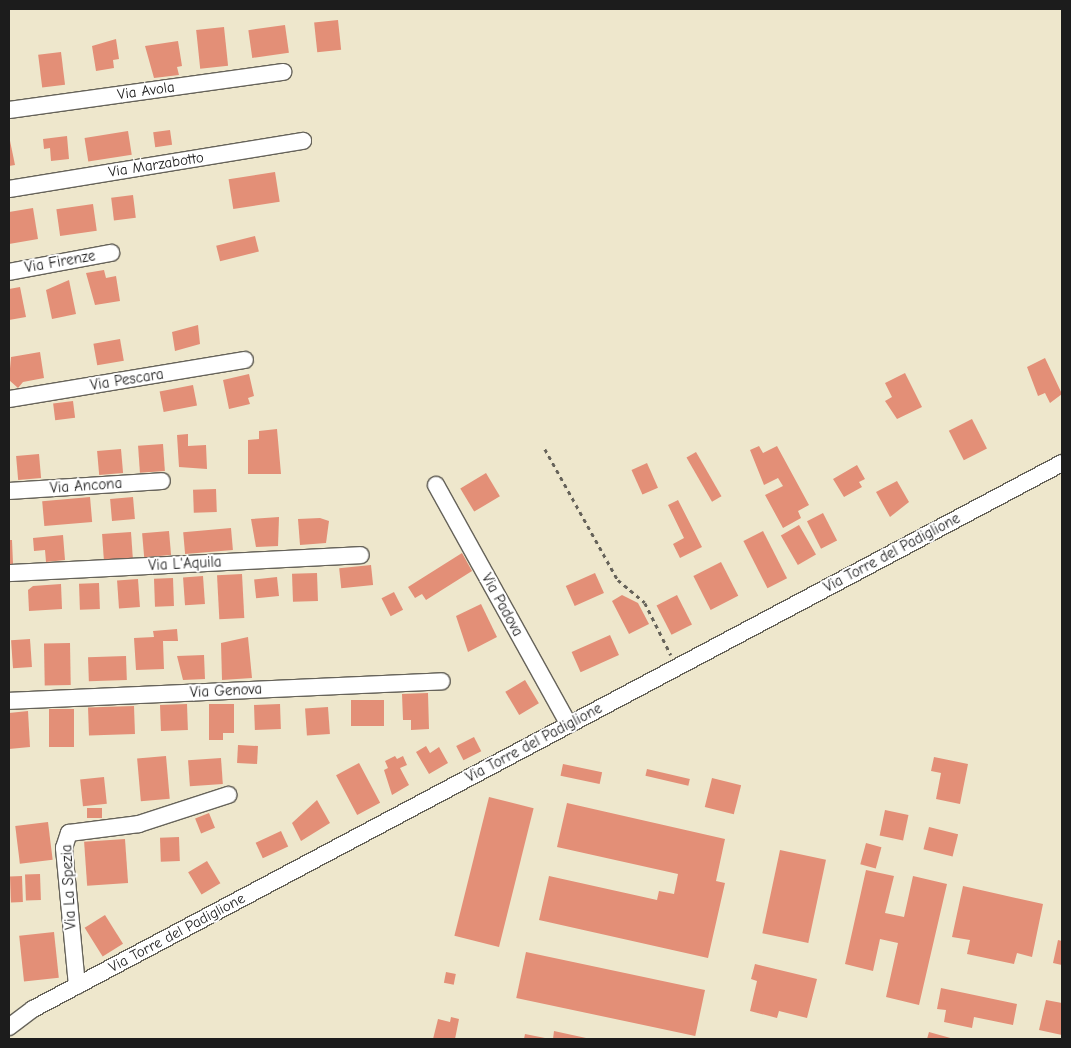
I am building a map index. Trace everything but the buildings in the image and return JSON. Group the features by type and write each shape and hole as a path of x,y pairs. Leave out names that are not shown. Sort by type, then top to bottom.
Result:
{"street":[{"name":"Via Avola","path":"9,110 283,72"},
{"name":"Via Marzabotto","path":"9,189 302,141"},
{"name":"Via Firenze","path":"9,272 111,253"},
{"name":"Via Pescara","path":"9,399 245,360"},
{"name":"Via Torre del Padiglione","path":"9,1027 77,986 1062,463"},
{"name":"Via Ancona","path":"9,491 162,481"},
{"name":"Via Padova","path":"436,485 569,725"},
{"name":"Via L'Aquila","path":"9,573 361,555"},
{"name":"Via Genova","path":"9,701 442,681"},
{"name":"Via La Spezia","path":"77,986 64,852 69,833 139,824 228,795"}],"path":[{"path":"545,450 618,580 645,603 677,667"}]}
